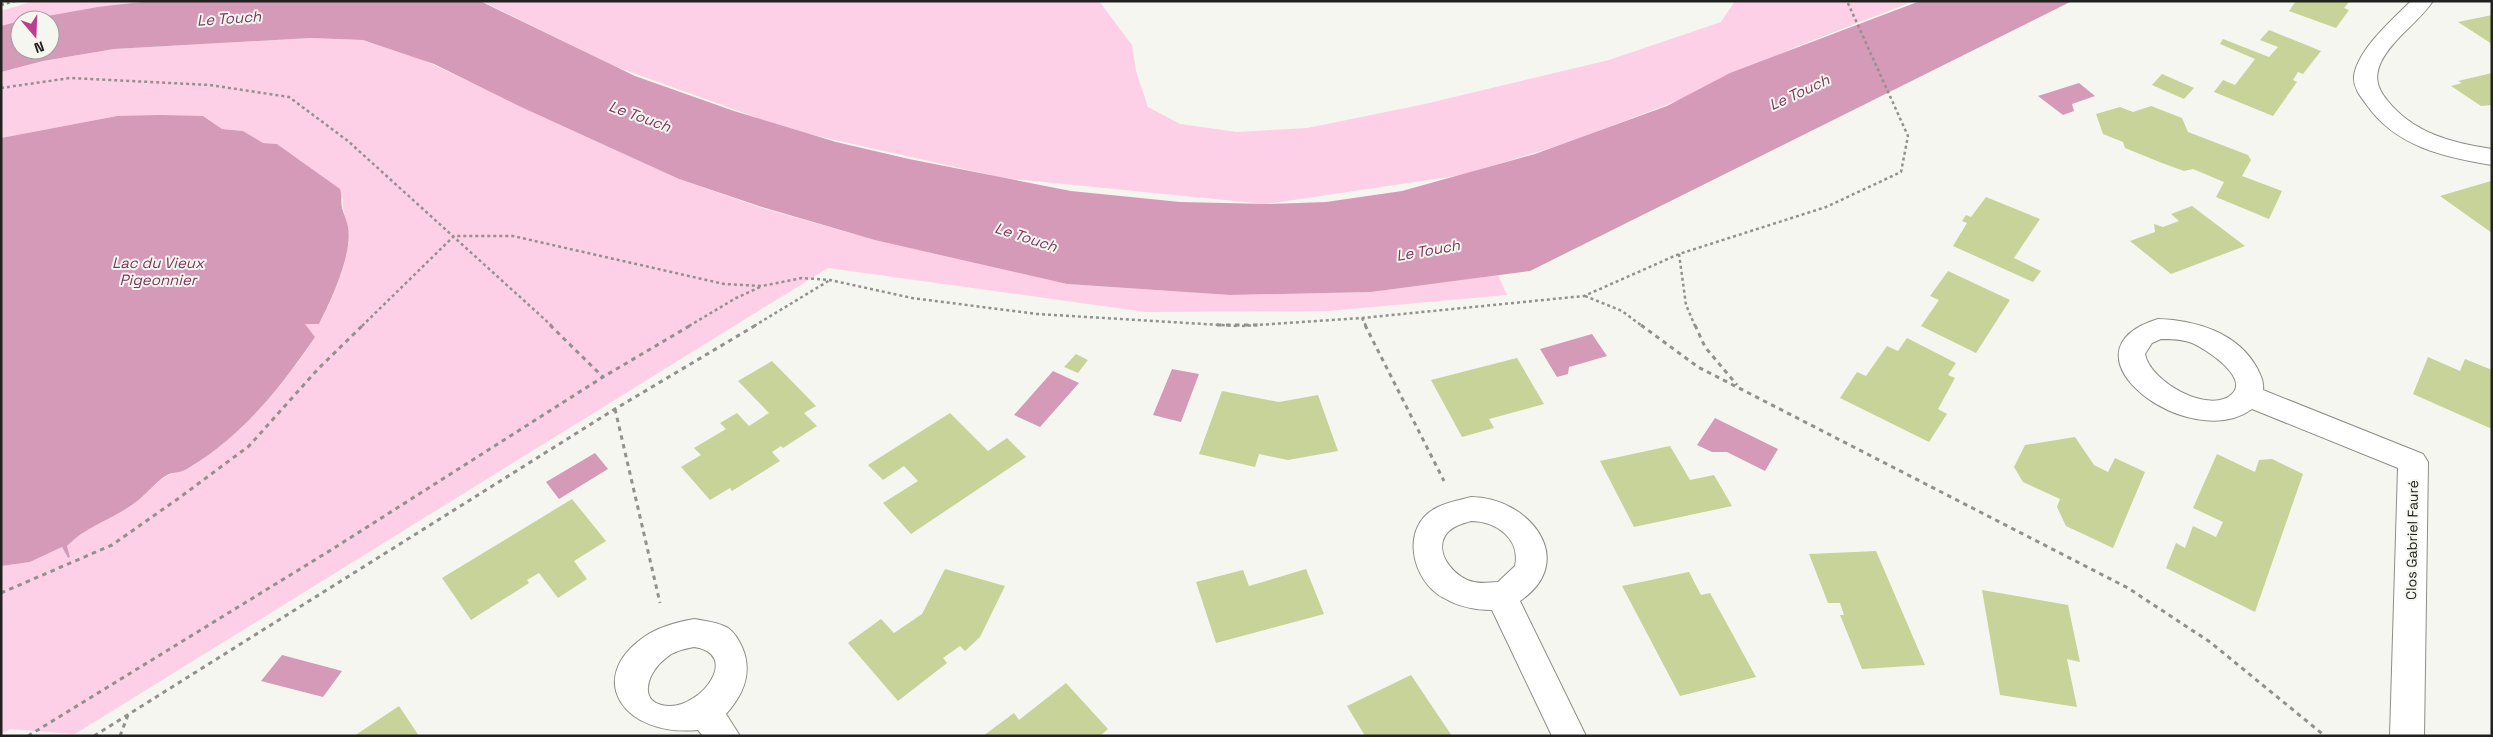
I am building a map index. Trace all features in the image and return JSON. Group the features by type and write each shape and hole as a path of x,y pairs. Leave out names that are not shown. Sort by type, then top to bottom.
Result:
{"street":[{"path":"2423,1 2384,41 2366,72 2365,86 2388,116 2424,141 2454,150 2492,157"},
{"name":"Clos Gabriel Fauré","path":"2248,396 2413,462 2407,736"},
{"path":"1458,510 1489,510 1511,521 1529,540 1532,556 1530,571 1516,588 1501,596 1480,597 1461,593 1437,575 1428,561 1427,540 1434,526 1443,517 1458,510"},
{"path":"1501,596 1569,736"},
{"path":"694,633 712,636 724,644 733,662 731,678 719,699 714,724 662,722 640,712 630,693 632,677 639,662 664,641 694,633"}],"path":[{"path":"1,5 15,1"},
{"path":"28,736 323,555 603,377 736,298 762,286 802,278 830,280 912,298 1037,314 1240,326 1362,318 1584,296 1679,254 1826,207 1901,172 1908,136 1847,1"},
{"path":"1,88 70,78 210,85 289,96 348,141 565,338 603,377"},
{"path":"1,593 112,545 249,446 318,369 454,236 513,236 724,284 762,286"},
{"path":"1679,254 1686,304 1705,348 1739,388"},
{"path":"94,736 615,409 830,280"},
{"path":"1584,296 1622,311 1698,367 2128,588 2210,642 2325,736"},
{"path":"1362,318 1458,510"},
{"path":"615,409 659,597 664,641"},
{"path":"120,736 128,714"}],"shaded area":[{"path":"34,1 167,1 60,16 60,10 10,10 10,26 1,28 1,11"},
{"path":"474,1 1099,1 1132,45 1136,71 1148,107 1180,124 1237,132 1307,128 1425,104 1609,60 1721,22 1735,1 1914,1 1798,46 1684,98 1570,142 1462,175 1266,204 1004,178 791,130 614,66 488,4"},
{"path":"310,38 363,40 412,55 679,179 762,208 854,234 1067,284 1230,295 1371,292 1498,275 1507,295 1328,311 1146,312 828,268 75,734 10,729 1,734 1,566 30,562 62,547 68,558 70,557 67,546 74,539 135,503 167,476 192,466 211,453 245,424 289,374 315,337 304,324 319,324 334,293 348,247 349,236 343,199 323,177 277,144 263,143 243,131 222,129 203,116 117,116 1,138 1,72 43,61 60,60 60,58 114,49"}],"water":[{"name":"Le Touch","path":"150,1 480,1 635,76 734,111 836,142 909,159 1071,191 1180,202 1268,204 1326,202 1402,191 1535,154 1667,106 1730,73 1920,1 2072,1 1530,271 1371,292 1230,295 1067,284 875,240 762,207 679,179 519,106 434,64 363,40 310,38 114,49 60,58 60,14"},
{"path":"10,24 10,60 49,60 1,72 1,26"},
{"path":"2079,83 2095,96 2072,104 2074,111 2063,115 2038,96"},
{"name":"Lac du Vieux Pigeonnier","path":"117,116 203,116 222,129 243,131 263,143 277,144 340,189 349,238 340,277 319,324 305,324 315,337 289,374 260,409 227,440 187,469 165,476 125,510 75,538 67,546 70,557 68,558 62,547 30,562 1,566 1,138"},
{"path":"1592,334 1607,356 1569,367 1568,374 1557,377 1540,349"},
{"path":"1172,369 1199,374 1181,422 1153,415"},
{"path":"1053,371 1079,383 1040,427 1014,415"},
{"path":"1715,418 1778,449 1765,471 1727,452 1712,452 1697,445"},
{"path":"595,453 608,469 559,499 546,482"},
{"path":"282,655 342,671 323,697 261,681"}],"building":[{"path":"2296,1 2346,1 2349,2 2344,8 2349,10 2336,28 2289,11"},
{"path":"2492,15 2492,44 2458,22"},
{"path":"2269,30 2321,51 2303,74 2298,72 2293,80 2297,82 2273,116 2214,92 2223,80 2235,85 2255,59 2220,44 2223,39 2269,57 2278,47 2260,40"},
{"path":"2492,73 2492,105 2481,106 2451,86 2462,83 2458,81"},
{"path":"2162,74 2194,88 2184,99 2152,85"},
{"path":"2151,106 2182,118 2188,132 2248,155 2251,160 2242,176 2282,191 2269,219 2216,197 2224,182 2193,169 2184,171 2125,148 2123,142 2103,134 2096,114 2120,107 2133,112"},
{"path":"2491,181 2492,233 2440,196"},
{"path":"1986,197 2040,219 2014,258 2041,271 2033,282 1953,246 1967,223 1962,221 1966,215 1971,217"},
{"path":"2192,206 2245,246 2171,274 2130,241 2155,232 2154,224 2163,227 2179,221 2171,214"},
{"path":"1948,271 2010,300 1976,353 1921,326 1939,300 1930,296"},
{"path":"1907,338 1956,363 1948,375 1955,378 1938,409 1947,414 1929,442 1840,398 1857,372 1866,376 1887,346 1898,351"},
{"path":"1076,354 1088,360 1078,373 1064,367"},
{"path":"2428,357 2460,371 2465,359 2492,370 2492,429 2413,394"},
{"path":"1517,358 1544,404 1489,419 1494,428 1462,437 1431,380"},
{"path":"772,361 816,406 804,413 817,426 783,448 781,446 772,452 780,461 732,491 730,488 710,500 681,467 701,455 694,448 726,429 720,423 737,413 749,426 769,413 738,381"},
{"path":"1222,391 1279,402 1318,395 1338,451 1288,460 1259,454 1255,467 1199,454"},
{"path":"950,413 988,451 1007,438 1026,457 911,534 883,503 918,481 904,466 883,480 868,465"},
{"path":"2075,437 2094,465 2108,472 2115,458 2145,472 2113,548 2066,526 2057,507 2060,499 2023,482 2014,467 2025,445"},
{"path":"1670,446 1690,480 1714,475 1732,506 1634,527 1600,461"},
{"path":"2217,454 2255,472 2259,460 2272,459 2303,474 2255,612 2166,568 2176,543 2185,548 2193,526 2216,537 2223,522 2193,508"},
{"path":"572,499 606,541 574,561 587,579 558,598 539,573 527,580 529,583 471,620 442,578"},
{"path":"1876,551 1925,665 1862,669 1840,615 1844,615 1840,603 1828,603 1809,554"},
{"path":"945,569 1005,586 980,637 965,651 960,646 943,658 947,663 898,701 848,643 881,619 894,633 922,614"},
{"path":"1306,569 1324,614 1216,643 1196,582 1243,570 1249,586"},
{"path":"1689,572 1701,595 1710,593 1756,677 1680,696 1622,586"},
{"path":"1982,590 2068,605 2080,662 2067,659 2077,707 2000,695"},
{"path":"1411,675 1452,736 1365,736 1347,706"},
{"path":"1066,683 1108,729 1100,736 983,736 1014,713 1019,720"},
{"path":"399,706 419,736 354,736"}]}
